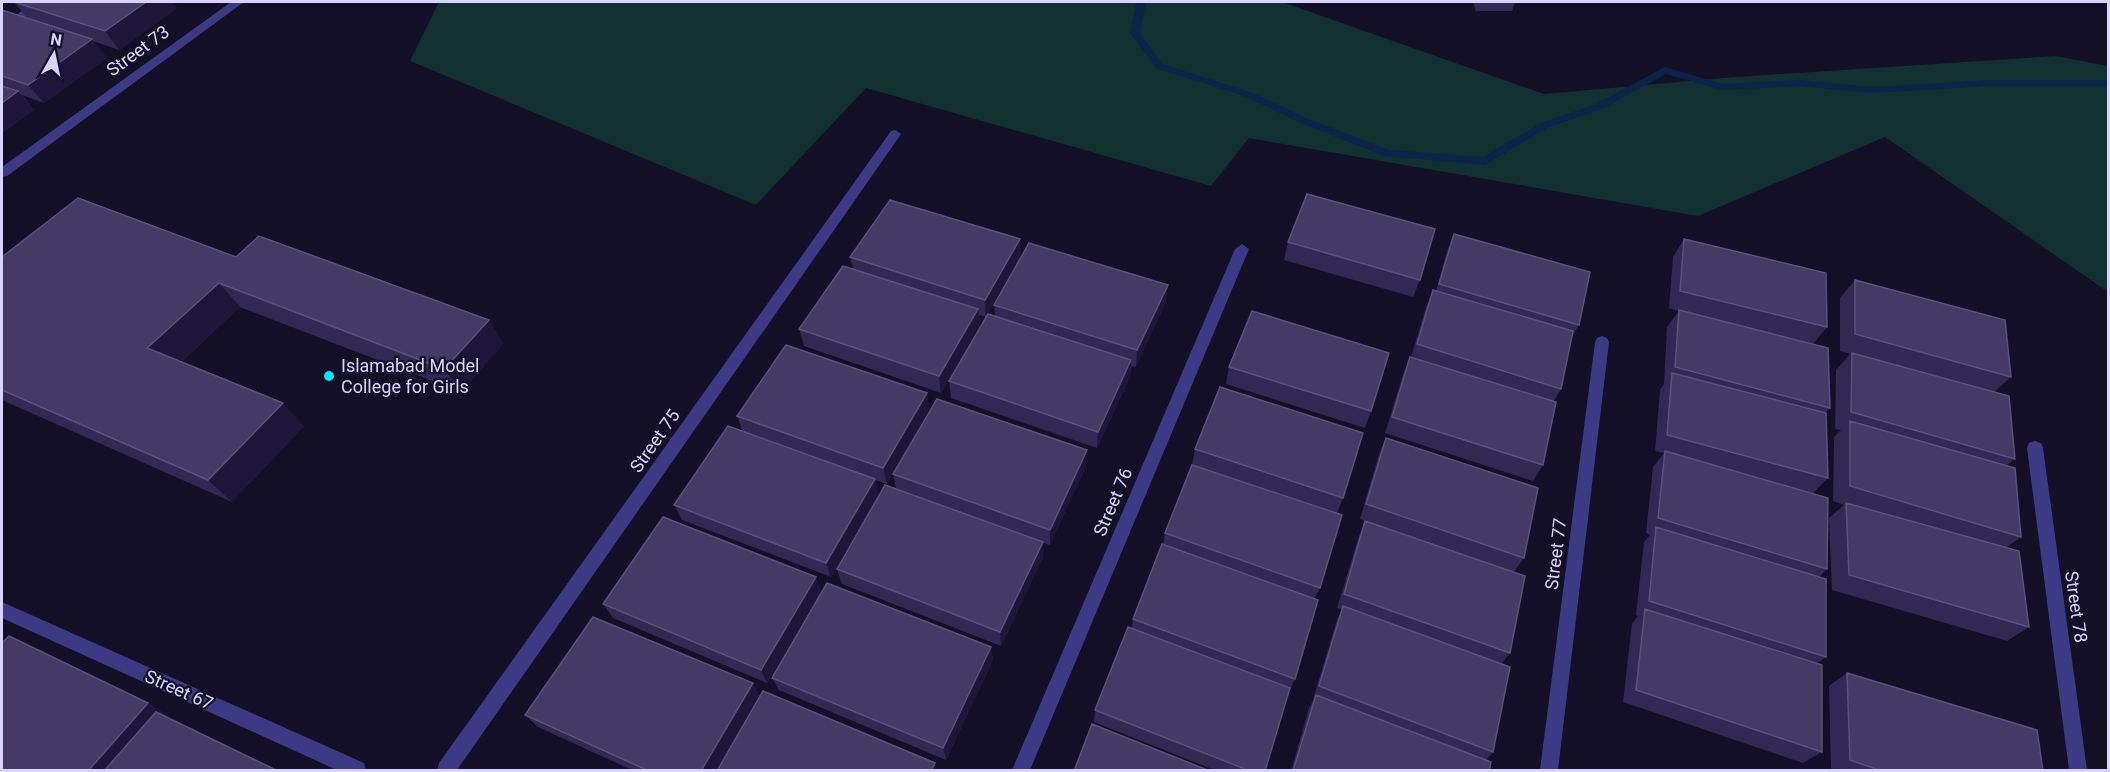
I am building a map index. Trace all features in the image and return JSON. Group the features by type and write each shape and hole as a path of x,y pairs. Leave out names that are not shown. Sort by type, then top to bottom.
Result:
{"street":[{"path":"2,28 43,2"},
{"name":"Street 73","path":"2,173 238,2"},
{"name":"Street 75","path":"447,771 895,134"},
{"name":"Street 76","path":"1021,771 1242,249"},
{"name":"Street 77","path":"1549,771 1602,342"},
{"name":"Street 78","path":"2035,448 2078,771"},
{"name":"Street 67","path":"2,610 357,771"}],"green space":[{"path":"439,2 1282,2 1544,94 1735,77 2056,56 2108,66 2108,292 1885,137 1698,216 1249,138 1211,186 866,88 756,205 410,61"}],"building":[{"path":"14,2 146,2 105,31"},
{"path":"2,10 92,39 28,85 2,76"},
{"path":"2,86 18,91 2,103"},
{"path":"1307,194 1435,229 1420,280 1288,242"},
{"path":"78,198 236,257 259,236 489,320 444,369 219,283 147,348 283,403 208,480 2,390 2,257"},
{"path":"890,200 1020,239 985,300 850,257"},
{"path":"1454,234 1590,272 1579,325 1439,284"},
{"path":"1684,239 1826,273 1827,327 1680,291"},
{"path":"1029,243 1168,285 1137,350 994,305"},
{"path":"843,266 978,309 939,376 799,329"},
{"path":"1855,280 2005,320 2011,377 1855,334"},
{"path":"1433,290 1573,331 1561,389 1417,344"},
{"path":"1679,310 1828,348 1830,408 1675,367"},
{"path":"1252,311 1389,353 1371,411 1229,367"},
{"path":"988,314 1131,360 1098,432 949,381"},
{"path":"786,345 927,393 883,468 737,416"},
{"path":"1852,353 2009,396 2015,459 1851,412"},
{"path":"1410,357 1556,402 1543,465 1392,417"},
{"path":"1672,373 1826,413 1828,478 1667,435"},
{"path":"1220,387 1363,433 1343,498 1195,449"},
{"path":"937,399 1087,450 1050,530 893,474"},
{"path":"1850,421 2015,468 2021,537 1850,486"},
{"path":"728,426 875,479 826,563 674,505"},
{"path":"1386,438 1538,488 1524,558 1366,504"},
{"path":"1665,451 1828,498 1827,569 1658,518"},
{"path":"1192,465 1342,515 1320,588 1165,533"},
{"path":"885,485 1043,542 1000,632 837,569"},
{"path":"1846,503 2019,551 2029,627 1849,575"},
{"path":"663,517 816,577 761,670 603,604"},
{"path":"1365,521 1525,576 1510,653 1344,594"},
{"path":"1656,527 1826,579 1826,657 1649,601"},
{"path":"1162,544 1318,600 1295,679 1133,619"},
{"path":"827,583 991,647 943,748 772,678"},
{"path":"1343,606 1510,667 1493,752 1319,686"},
{"path":"1645,609 1822,665 1822,752 1636,690"},
{"path":"593,617 753,683 701,771 649,771 525,715"},
{"path":"1128,627 1290,688 1265,771 1250,771 1095,710"},
{"path":"9,636 148,703 88,771 2,771 2,643"},
{"path":"1847,673 2037,730 2043,771 1882,771 1850,760"},
{"path":"763,691 935,763 931,771 717,771"},
{"path":"1316,695 1491,762 1489,771 1293,771"},
{"path":"156,712 278,771 104,771"},
{"path":"1092,724 1210,771 1074,771"}],"waterway":[{"path":"1141,2 1135,33 1159,66 1250,95 1302,120 1388,153 1485,161 1545,125 1600,106 1665,70 1722,87 1800,83 1871,90 1990,83 2108,83"}],"place":[{"name":"Islamabad Model College for Girls","path":"329,376"}]}
